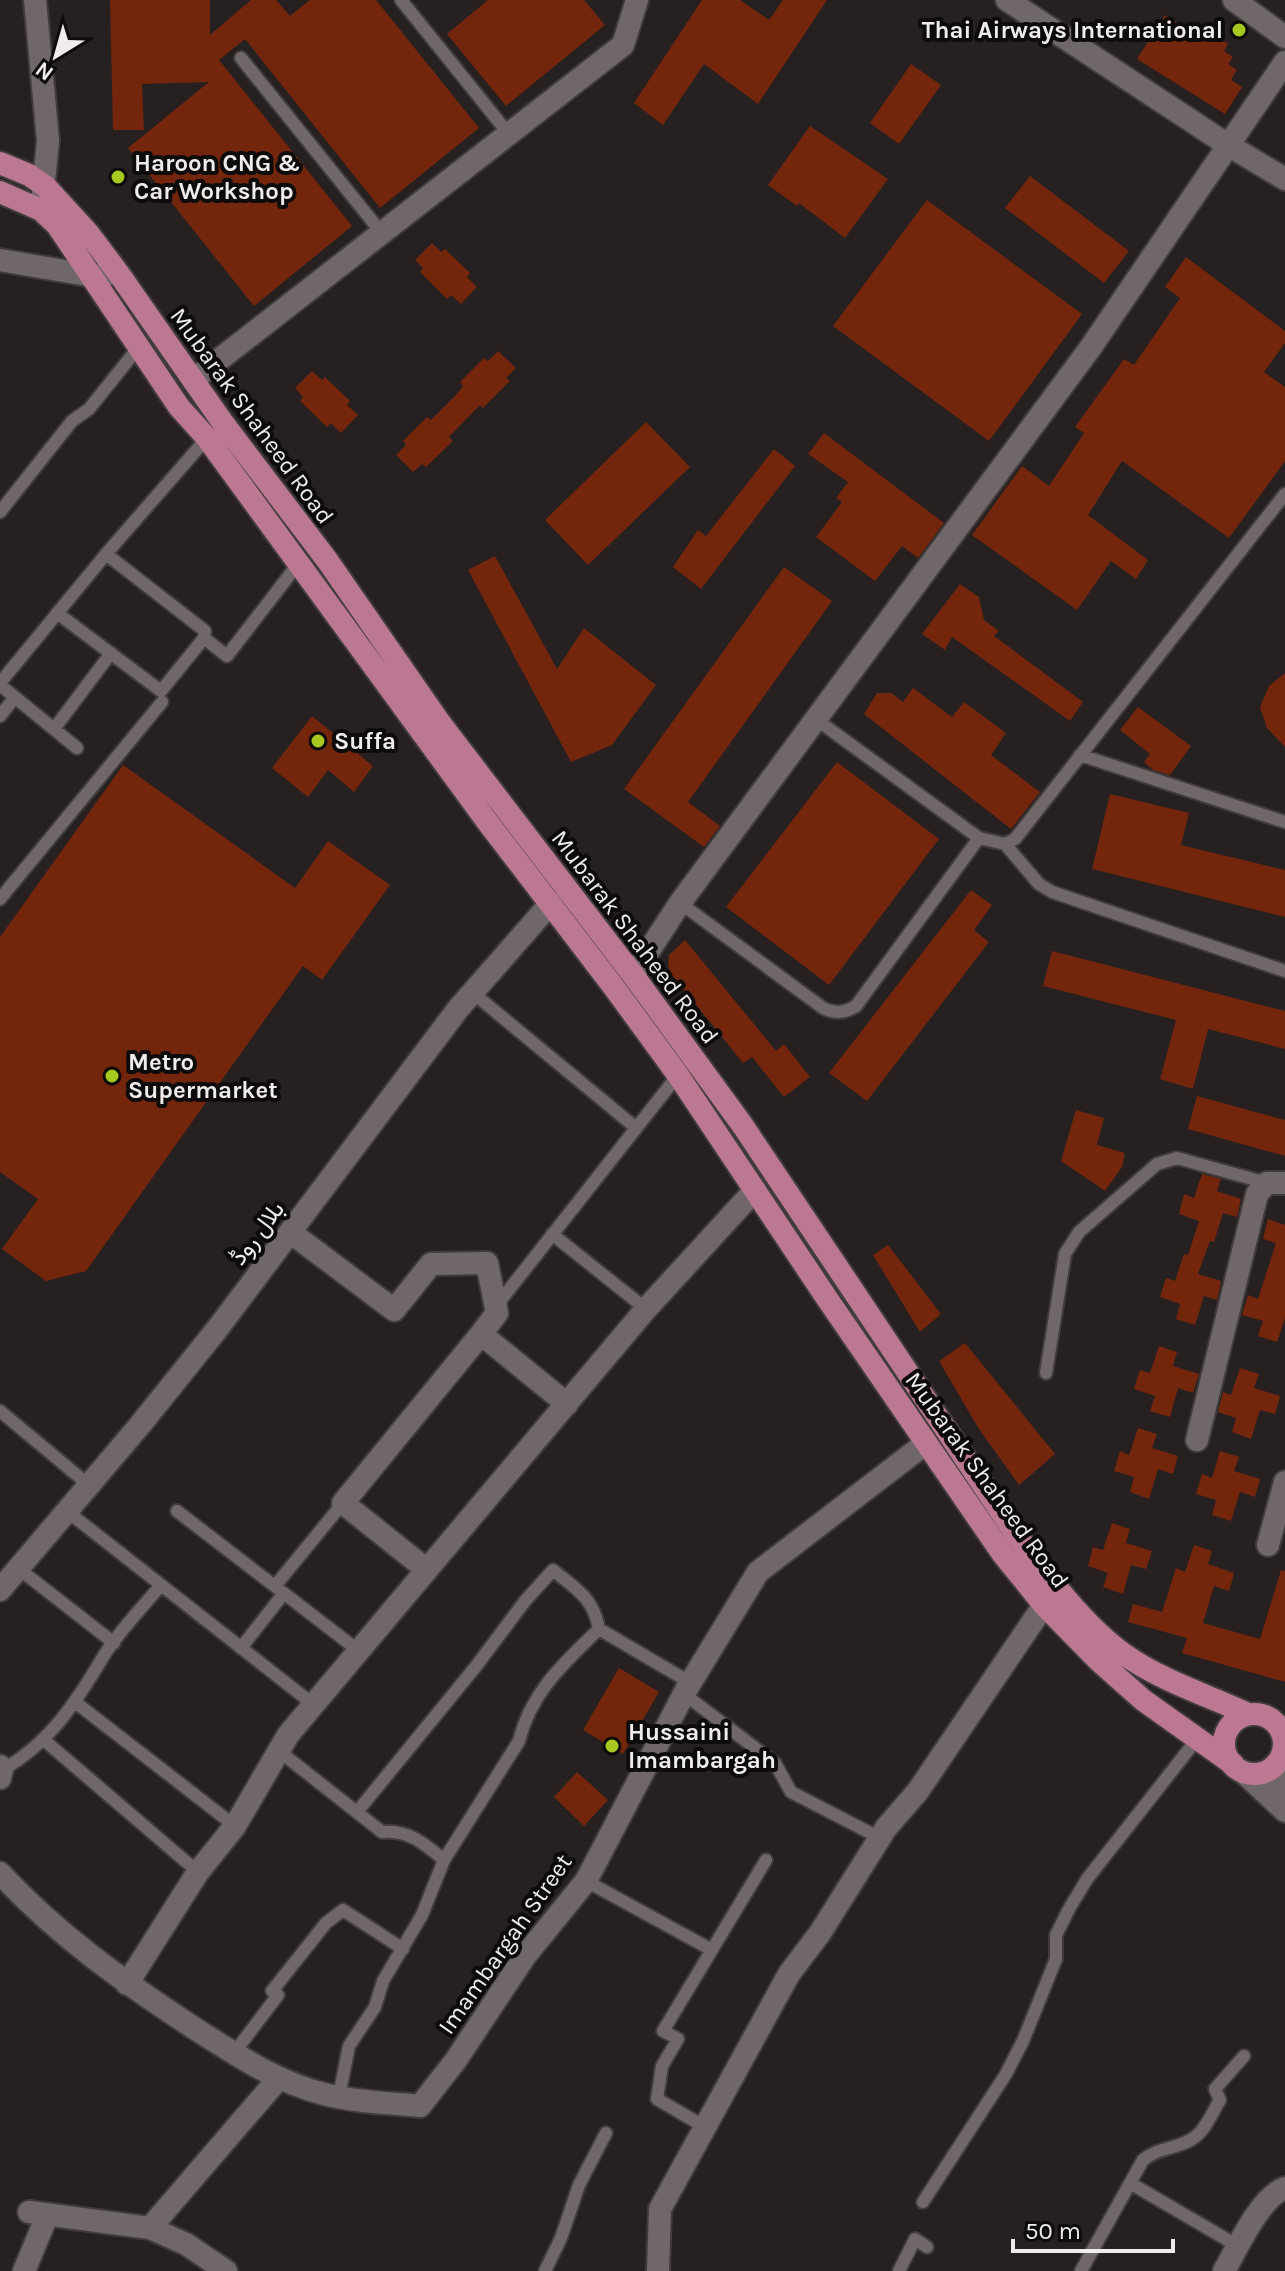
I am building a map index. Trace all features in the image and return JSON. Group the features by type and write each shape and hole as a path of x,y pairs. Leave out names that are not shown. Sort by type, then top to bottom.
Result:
{"main road":[{"name":"Mubarak Shaheed Road","path":"0,163 29,175 45,186 89,234 119,274 279,501 327,560 440,723 633,975 743,1126 1017,1536 1046,1574 1102,1635 1125,1655 1202,1695 1268,1718"},
{"name":"Mubarak Shaheed Road","path":"0,192 41,210 57,225 179,407 207,438 486,820 678,1075 1002,1553 1044,1605 1098,1660 1143,1700 1237,1768"},
{"path":"1239,1718 1268,1718 1278,1725 1284,1743 1279,1763 1259,1773 1237,1768 1224,1748 1227,1731 1239,1718"}],"street":[{"path":"35,0 48,141 41,210"},
{"path":"193,380 623,45 637,0"},
{"path":"1007,0 1285,179"},
{"path":"1234,0 1285,37"},
{"path":"633,975 680,903 1091,347 1285,62"},
{"path":"0,260 93,276 119,274"},
{"name":"بلال روڈ","path":"0,1590 90,1486 218,1328 473,993 551,903"},
{"path":"1197,1440 1257,1194 1276,1183"},
{"path":"127,1984 198,1872 235,1826 288,1735 646,1309 755,1190"},
{"path":"290,1232 394,1310 431,1264 487,1263 497,1313 343,1503 427,1570"},
{"path":"481,1334 567,1404"},
{"name":"Imambargah Street","path":"0,1873 35,1911 127,1984 234,2053 279,2078 325,2095 420,2106 456,2060 525,1956 586,1881 687,1689 758,1572 926,1443"},
{"path":"1268,1545 1285,1482"},
{"path":"658,2271 660,2209 789,1974 820,1933 880,1838 918,1791 1044,1605"},
{"path":"1279,1763 1285,1795"},
{"name":"Mubarak Shaheed Road","path":"1237,1768 1285,1811"},
{"path":"150,2228 279,2078"},
{"path":"1224,2271 1274,2192 1285,2188"},
{"path":"24,2271 38,2214 150,2228 186,2244 226,2271"}],"lane":[{"path":"401,0 508,133"},
{"path":"241,58 381,232"},
{"path":"0,512 72,421 89,409 138,348"},
{"path":"77,748 0,684 106,554 207,438"},
{"path":"1005,844 1015,839 1285,494"},
{"path":"57,613 161,691 204,638 205,631 106,554"},
{"path":"204,638 227,656 298,564"},
{"path":"54,729 111,653"},
{"path":"0,716 15,697"},
{"path":"0,899 162,702"},
{"path":"817,720 979,838 1005,844 1039,884 1052,892 1285,971"},
{"path":"1080,755 1285,822"},
{"path":"680,903 823,1008 833,1013 845,1012 856,1006 979,838"},
{"path":"473,993 635,1127"},
{"path":"496,1306 678,1075"},
{"path":"1046,1373 1065,1254 1079,1232 1157,1164 1177,1158 1276,1183"},
{"path":"552,1234 646,1309"},
{"path":"0,1411 90,1486"},
{"path":"241,1648 343,1503"},
{"path":"177,1511 359,1651"},
{"path":"68,1512 314,1705"},
{"path":"19,1569 114,1643"},
{"path":"357,1812 553,1570 589,1599 596,1612 599,1629 687,1689 775,1763 791,1792 880,1838"},
{"path":"1,1771 29,1754 44,1740 75,1702 114,1643 161,1585"},
{"path":"339,2096 349,2046 375,2007 383,1981 422,1915 444,1860 519,1741 525,1719 540,1690 552,1674 599,1629"},
{"path":"75,1702 235,1826"},
{"path":"923,2202 1006,2074 1023,2041 1056,1959 1056,1935 1075,1899 1087,1879 1197,1739"},
{"path":"44,1740 198,1872"},
{"path":"279,1751 382,1832 396,1830 413,1836 444,1860"},
{"path":"705,2127 657,2099 662,2066 678,2039 663,2031 766,1860"},
{"path":"586,1881 712,1950"},
{"path":"234,2053 278,1995 272,1991 326,1923 343,1910 403,1949"},
{"path":"1081,2271 1143,2160 1153,2151 1192,2140 1199,2134 1220,2100 1215,2089 1244,2056"},
{"path":"545,2271 561,2238 579,2185 606,2133"},
{"path":"1130,2183 1238,2246"},
{"path":"899,2271 915,2239 927,2247"}],"building":[{"path":"110,0 210,0 210,35 251,0 276,0 290,16 310,0 376,0 479,128 380,208 245,39 219,60 352,226 254,306 128,148 209,82 142,84 144,130 113,130"},
{"path":"488,0 584,0 605,25 506,106 447,34"},
{"path":"702,0 740,0 769,20 783,0 827,0 758,104 704,64 663,125 634,103"},
{"path":"1165,15 1197,35 1202,27 1228,44 1224,51 1233,57 1228,64 1237,70 1231,80 1242,87 1225,114 1137,59"},
{"path":"911,64 941,85 899,144 870,123"},
{"path":"810,126 888,179 845,238 799,203 797,206 768,185"},
{"path":"1030,176 1129,251 1104,283 1005,208"},
{"path":"927,200 1082,314 989,441 833,326"},
{"path":"432,243 441,252 445,249 470,273 467,277 477,287 461,304 451,295 447,299 420,272 423,268 415,260"},
{"path":"1186,257 1285,331 1285,343 1264,372 1285,387 1285,461 1229,538 1122,461 1088,515 1148,560 1136,579 1111,561 1077,610 972,535 1022,466 1049,486 1084,433 1075,427 1124,359 1134,365 1180,298 1165,287"},
{"path":"498,351 516,368 506,378 510,381 483,408 480,405 449,437 453,441 426,467 422,464 413,472 396,455 406,445 403,441 427,417 431,420 455,396 463,386 460,382 484,358 488,361"},
{"path":"312,371 322,380 325,377 350,401 347,405 358,415 341,433 331,423 327,427 300,401 303,397 295,388"},
{"path":"646,422 690,467 588,565 545,520"},
{"path":"824,433 944,523 918,558 902,546 875,581 816,537 842,502 836,498 848,482 808,454"},
{"path":"774,449 795,466 701,589 673,567 698,530 706,536"},
{"path":"495,556 557,669 584,628 656,685 612,745 571,762 468,570"},
{"path":"784,567 832,601 688,802 720,826 704,847 624,789"},
{"path":"960,584 979,597 984,620 999,631 994,636 1083,702 1070,721 952,637 945,650 922,634"},
{"path":"1285,673 1285,747 1267,728 1260,707 1269,686"},
{"path":"913,688 952,717 964,702 1006,733 991,755 1040,792 1011,829 864,714 877,693 891,693 903,702"},
{"path":"1138,707 1191,746 1170,775 1153,770 1144,762 1150,754 1120,730"},
{"name":"Suffa","path":"312,716 373,766 354,792 328,770 308,797 272,768"},
{"path":"837,762 939,839 829,985 726,907"},
{"name":"Metro Supermarket","path":"123,765 295,888 328,841 390,885 322,980 303,966 86,1271 46,1281 2,1249 38,1199 0,1172 0,937"},
{"path":"1110,794 1189,813 1181,845 1285,870 1285,917 1092,869"},
{"path":"971,890 992,905 974,930 989,942 867,1101 829,1073"},
{"path":"685,940 776,1051 784,1044 810,1077 784,1097 752,1057 743,1063 673,976 668,966 669,955"},
{"path":"1052,951 1285,1011 1285,1049 1208,1029 1193,1089 1160,1079 1176,1020 1043,986"},
{"path":"1197,1096 1285,1120 1285,1156 1188,1129"},
{"path":"1076,1110 1104,1118 1097,1145 1125,1153 1122,1167 1105,1191 1061,1161"},
{"path":"1202,1174 1221,1179 1217,1191 1241,1199 1237,1217 1223,1213 1214,1242 1210,1241 1198,1274 1221,1281 1217,1300 1204,1296 1195,1325 1176,1319 1180,1304 1160,1297 1166,1278 1175,1281 1184,1254 1188,1255 1199,1221 1179,1214 1184,1194 1194,1198"},
{"path":"1268,1219 1285,1225 1285,1318 1277,1342 1258,1336 1263,1321 1242,1315 1248,1295 1258,1299 1276,1243 1263,1239"},
{"path":"888,1245 941,1314 920,1332 873,1255"},
{"path":"965,1343 1055,1454 1019,1485 979,1429 939,1361"},
{"path":"1159,1346 1177,1352 1173,1366 1199,1374 1193,1393 1178,1388 1170,1417 1150,1411 1155,1396 1134,1389 1140,1370 1150,1373"},
{"path":"1240,1368 1259,1374 1254,1388 1280,1396 1275,1414 1260,1410 1251,1439 1232,1432 1236,1418 1218,1412 1223,1392 1231,1395"},
{"path":"1138,1428 1157,1434 1152,1448 1178,1456 1173,1474 1158,1469 1149,1499 1130,1492 1134,1477 1114,1471 1120,1451 1129,1455"},
{"path":"1220,1451 1239,1457 1234,1471 1260,1479 1255,1497 1240,1492 1231,1521 1212,1515 1216,1500 1196,1494 1202,1474 1212,1478"},
{"path":"1112,1523 1130,1529 1126,1543 1152,1551 1146,1569 1131,1565 1123,1594 1103,1587 1108,1573 1088,1566 1093,1547 1103,1550"},
{"path":"1194,1545 1212,1551 1208,1564 1234,1573 1229,1591 1214,1586 1203,1623 1260,1639 1281,1570 1285,1571 1285,1682 1182,1653 1187,1638 1128,1622 1133,1604 1162,1612 1176,1568 1185,1572"},
{"path":"619,1668 659,1692 623,1754 583,1730"},
{"path":"577,1772 608,1800 584,1826 554,1797"}],"place":[{"name":"Thai Airways International","path":"1239,30"},
{"name":"Haroon CNG & Car Workshop","path":"118,177"},
{"name":"Suffa","path":"318,741"},
{"name":"Metro Supermarket","path":"112,1076"},
{"name":"Hussaini Imambargah","path":"612,1746"}]}
